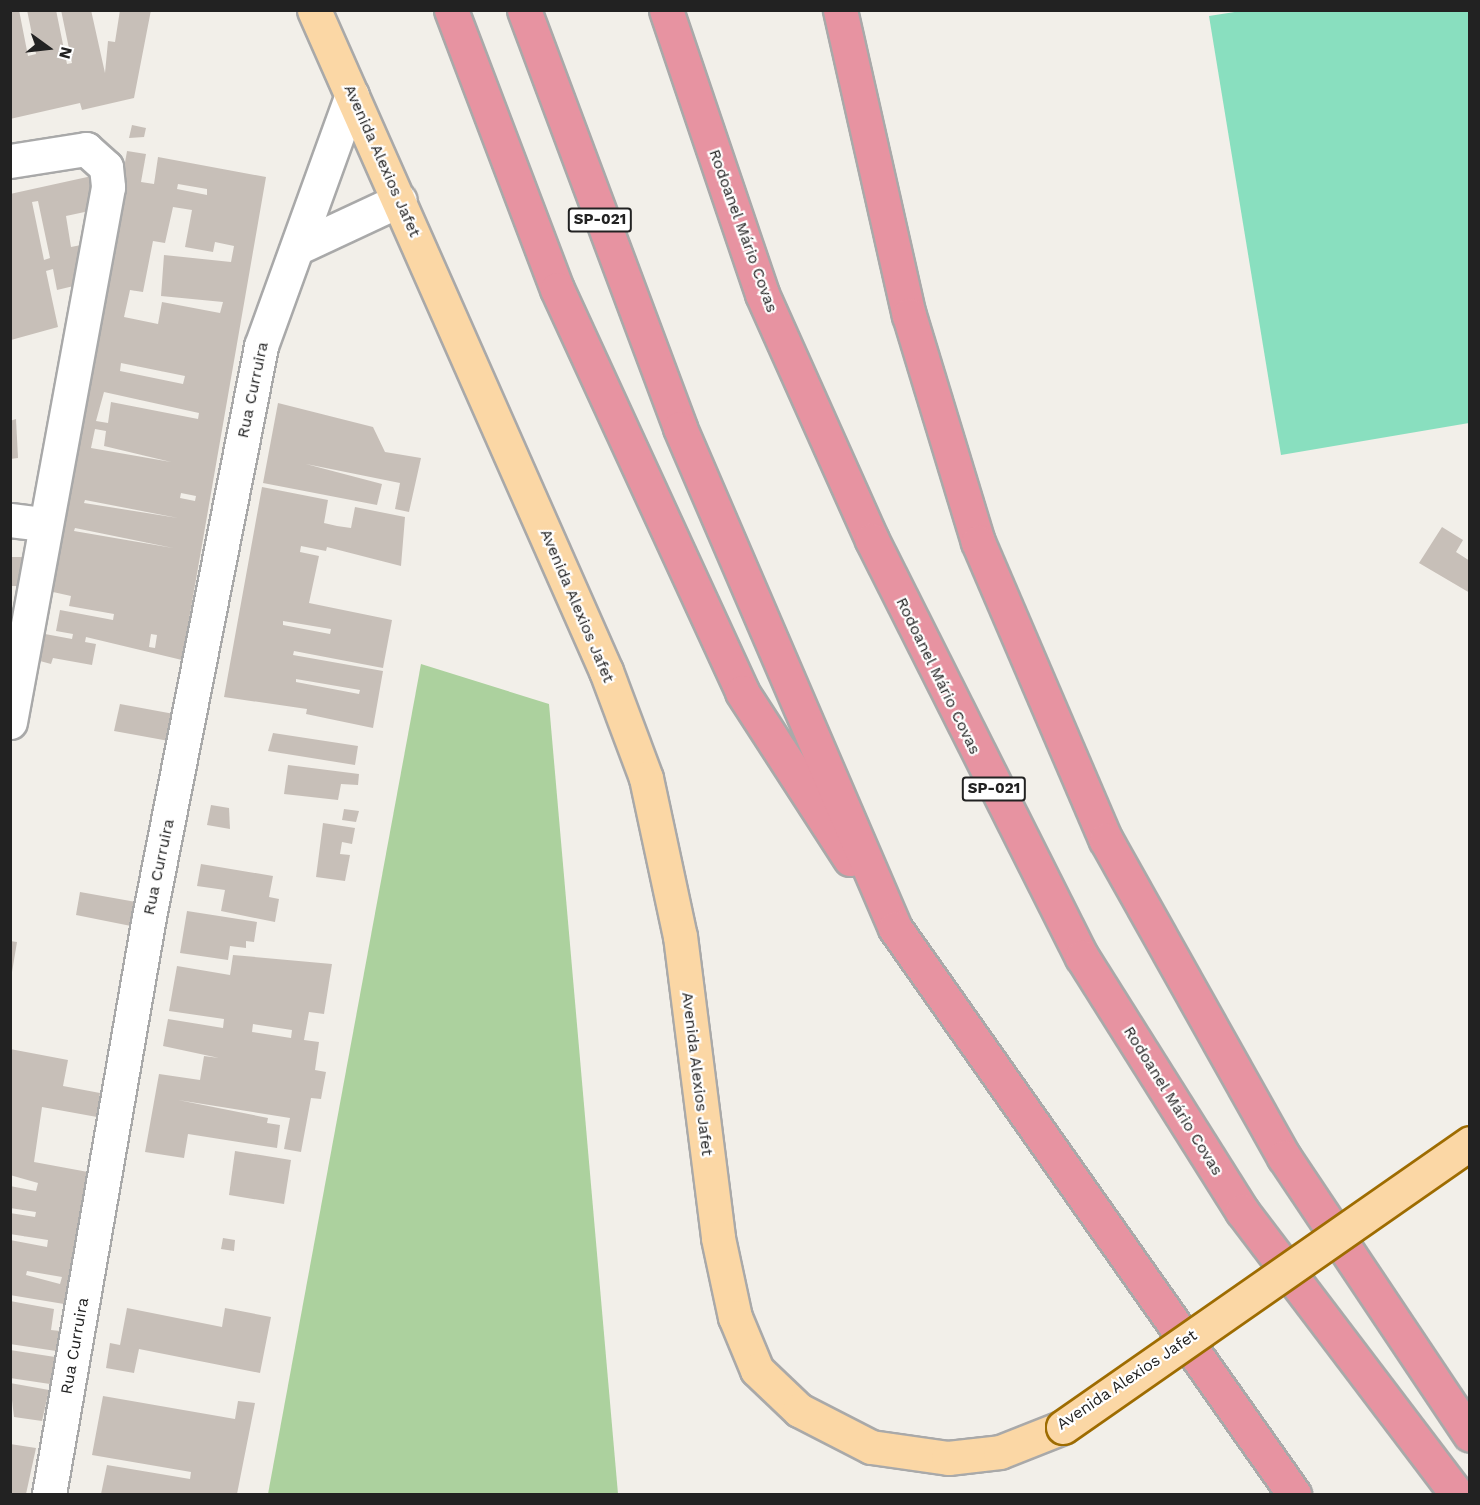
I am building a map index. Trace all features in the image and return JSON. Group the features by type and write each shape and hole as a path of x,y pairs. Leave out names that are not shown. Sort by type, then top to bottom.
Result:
{"highway":[{"path":"451,10 557,289 742,692 895,928"},
{"name":"SP-021","path":"524,10 680,428 895,928 1294,1494"},
{"name":"Rodoanel Mário Covas","path":"666,10 762,294 872,540 1082,957 1242,1210 1457,1494"},
{"path":"840,10 909,315 978,542 1106,840 1284,1156 1470,1435"}],"main road":[{"name":"Avenida Alexios Jafet","path":"314,10 400,200 606,671 646,778 680,936 718,1238 735,1317 757,1370 799,1410 871,1447 948,1458 1000,1452 1063,1426 1470,1143"}],"street":[{"name":"Rua Curruira","path":"49,1494 145,939 261,346 279,287 299,247 351,95"},
{"path":"10,161 70,149 98,155 108,187 96,277 44,524 10,722"},
{"path":"299,247 400,200"},
{"path":"10,520 44,524"}],"green space":[{"path":"1241,11 1469,11 1469,423 1281,455 1209,16"},
{"path":"421,664 549,704 618,1494 268,1494"}],"building":[{"path":"10,10 19,10 28,56 36,54 27,10 56,10 67,64 72,63 61,10 91,10 105,73 108,41 115,42 120,10 151,10 134,98 82,110 80,103 10,119"},
{"path":"132,125 146,128 144,137 129,138"},
{"path":"127,151 146,154 141,182 154,184 158,157 266,177 182,660 86,637 85,642 96,644 92,665 53,658 51,664 40,661 45,634 72,639 73,634 56,631 60,610 113,620 114,614 69,606 71,596 53,592 53,581","holes":["178,184 207,189 207,195 177,189","173,207 192,210 185,247 213,252 215,242 234,246 231,262 164,255 161,296 223,302 220,313 162,302 158,324 124,317 130,290 143,292 153,241 165,243","121,363 185,376 183,384 120,371","104,392 199,413 198,419 111,402 108,423 96,421","95,429 106,431 104,446 171,462 91,448","181,493 196,496 195,501 180,498","85,500 178,518 84,503","75,528 173,548 74,531","151,634 157,635 155,648 149,647"]},
{"path":"101,174 94,210 66,216 71,247 81,245 82,284 57,290 53,269 46,271 58,327 11,340 10,194","holes":["38,201 50,258 44,260 32,202"]},
{"path":"278,403 373,427 385,452 421,458 409,512 395,509 400,483 306,464 382,484 377,505 263,483"},
{"path":"16,419 18,458 10,459 10,421"},
{"path":"262,487 328,500 324,523 337,526 351,528 355,507 405,517 401,566 327,547 326,551 301,546 300,552 319,556 309,603 392,620 383,668 294,651 293,655 383,671 373,728 306,714 307,709 224,697","holes":["283,621 331,629 330,634 283,625","296,679 360,690 359,694 296,682"]},
{"path":"1442,527 1463,540 1456,552 1470,561 1470,593 1419,563"},
{"path":"10,557 34,557 29,586 10,586"},
{"path":"120,704 174,714 169,741 114,731"},
{"path":"273,733 358,746 355,765 268,751"},
{"path":"288,765 359,774 358,785 341,784 338,800 284,794"},
{"path":"211,805 229,808 230,829 207,825"},
{"path":"344,809 359,811 356,822 342,820"},
{"path":"323,823 355,828 352,844 342,842 340,854 350,855 345,881 316,877"},
{"path":"201,864 273,876 269,897 279,899 275,922 221,911 225,890 197,886"},
{"path":"80,892 136,902 131,926 76,915"},
{"path":"187,911 257,922 254,942 246,941 246,948 230,946 228,960 180,953"},
{"path":"10,941 17,942 12,972 10,972"},
{"path":"233,955 332,964 324,1014 309,1012 304,1040 319,1042 315,1070 326,1072 321,1099 311,1098 301,1152 284,1149 290,1118 178,1100 268,1118 267,1123 280,1125 277,1148 188,1134 184,1158 145,1152 159,1074 200,1080 204,1056 219,1058 163,1046 168,1019 223,1028 224,1019 169,1011 177,966 230,975","holes":["253,1024 292,1030 291,1038 252,1032"]},
{"path":"10,1049 68,1060 63,1086 100,1093 97,1117 42,1107 34,1162 88,1172 64,1304 10,1295 10,1240 47,1247 48,1240 10,1234 10,1213 35,1217 36,1212 10,1208 10,1186 36,1191 38,1183 10,1175","holes":["27,1271 62,1277 60,1284 26,1275"]},
{"path":"235,1151 291,1160 284,1204 229,1195"},
{"path":"223,1238 235,1240 234,1251 221,1249"},
{"path":"10,1301 54,1309 51,1330 60,1331 56,1351 10,1344"},
{"path":"127,1308 222,1327 225,1308 271,1317 260,1373 139,1349 134,1373 106,1368 110,1343 120,1345"},
{"path":"10,1350 55,1357 50,1384 10,1378"},
{"path":"10,1383 49,1390 42,1421 14,1417"},
{"path":"103,1396 235,1419 238,1401 255,1403 237,1494 101,1494 107,1465 190,1479 191,1472 92,1455"},
{"path":"10,1444 36,1448 26,1494 10,1494"}]}
